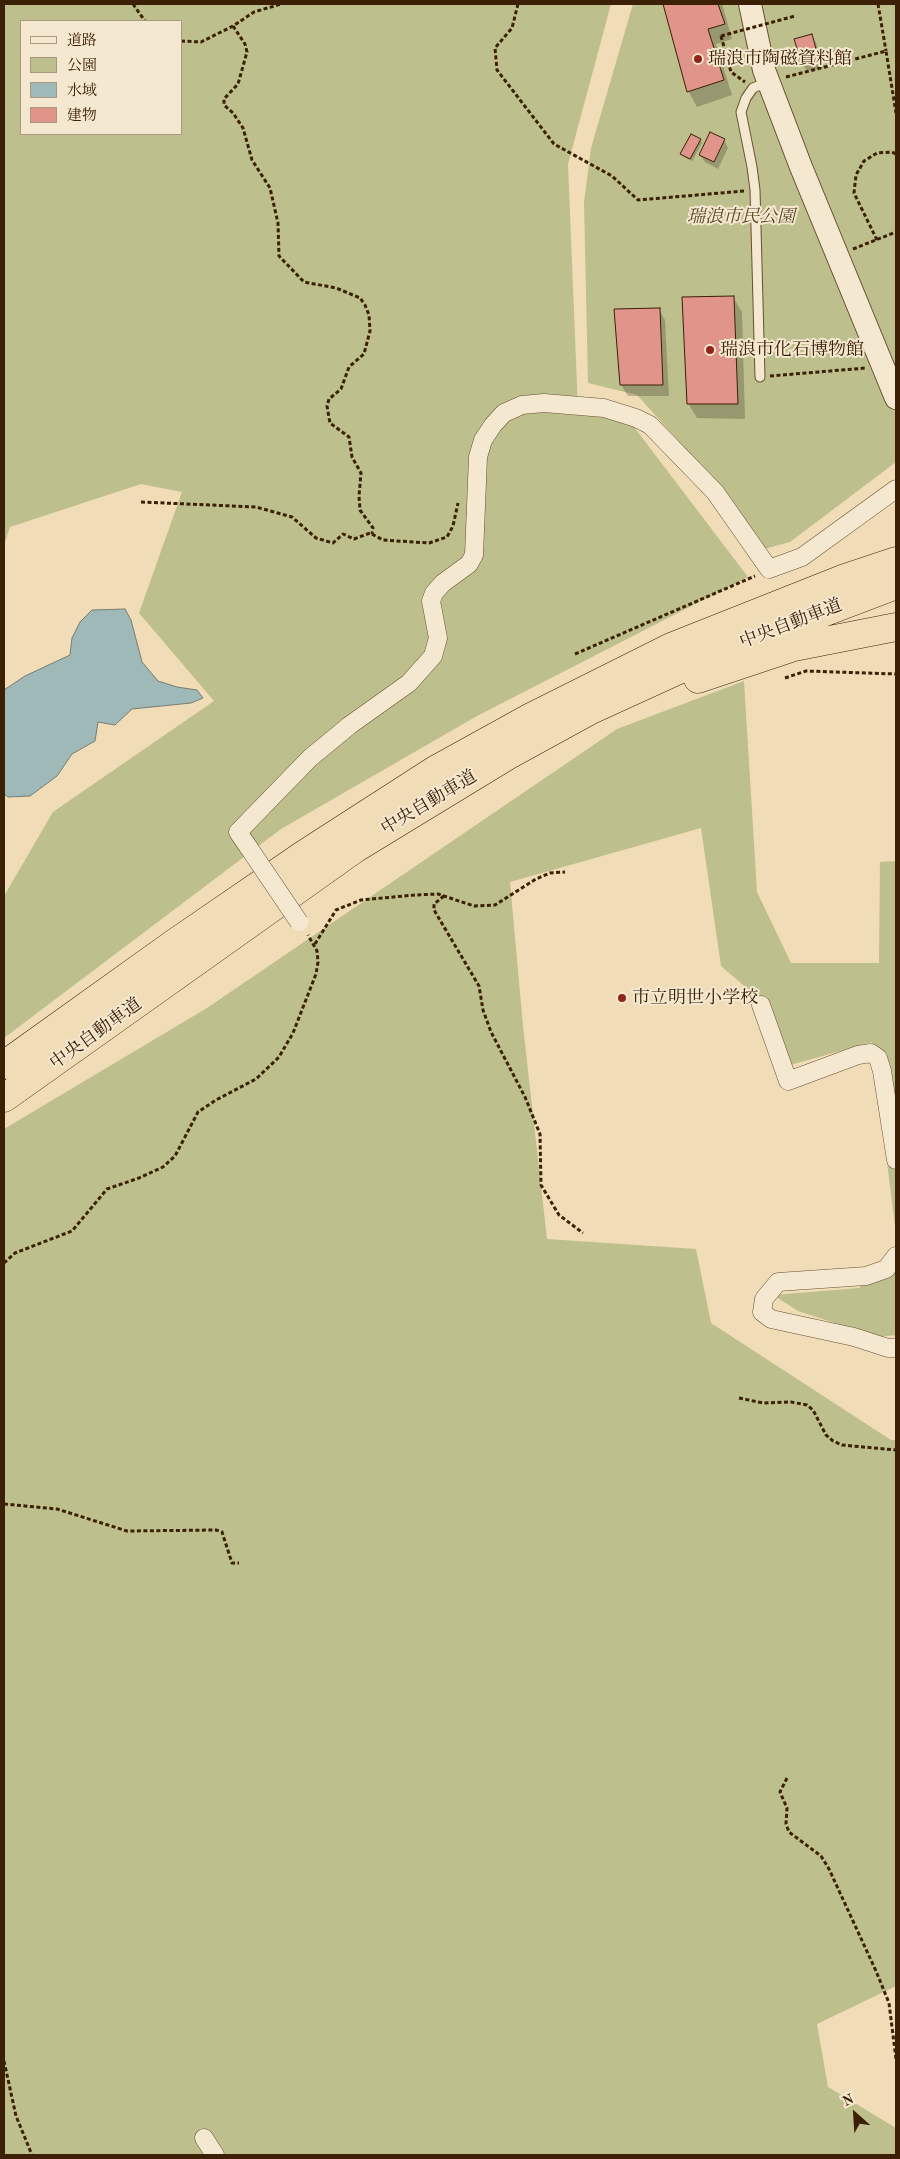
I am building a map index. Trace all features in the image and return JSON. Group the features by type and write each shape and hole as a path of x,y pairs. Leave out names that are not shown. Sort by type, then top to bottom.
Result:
{"highway":[{"path":"671,647 749,602 800,579 896,544"},
{"name":"中央自動車道","path":"4,1065 184,936 303,854 435,770 531,717 671,647 845,578 896,561"},
{"name":"中央自動車道","path":"4,1098 356,848 507,756 591,710 707,657 896,585"},
{"path":"425,805 445,806 560,742 701,678 794,647 896,627"}],"street":[{"path":"750,4 764,70 761,85 837,255 888,380"},
{"path":"300,922 238,832 310,758 350,724 409,683 433,656 438,638 431,601 434,593 443,583 469,564 474,556 478,457 483,440 504,413 522,405 544,403 604,408 636,418 650,425 715,492 769,569 802,557 896,488"},
{"path":"761,1005 788,1081 858,1055 871,1053 878,1058 882,1071 896,1160"},
{"path":"896,1256 886,1269 866,1276 778,1282 764,1299 762,1312 771,1319 854,1337 888,1348 896,1348"},
{"path":"204,2138 215,2155"}],"lane":[{"path":"760,377 755,190 741,112 746,98 761,85"}],"path":[{"path":"132,4 144,20"},
{"path":"182,42 201,42 233,26 254,12 281,4"},
{"path":"518,4 512,28 495,48 497,70 554,144 612,176 638,200 755,190"},
{"path":"878,4 896,112"},
{"path":"795,16 721,36 732,72 761,85 886,51"},
{"path":"233,26 245,44 247,52 238,84 224,99 224,105 233,113 243,128 252,160 270,188 278,223 279,256 304,282 336,288 360,298 369,315 370,331 364,354 350,367 341,389 329,399 327,406 330,423 349,436 352,457 361,473 360,510 373,528 372,534"},
{"path":"877,240 854,193 856,175 864,161 878,154 892,152 896,154"},
{"path":"837,255 896,232"},
{"path":"760,377 888,380"},
{"path":"141,502 256,506 292,517 316,538 333,542 344,534 354,539 370,533 383,540 429,543 446,537 454,526 459,498 476,476"},
{"path":"575,654 769,569"},
{"path":"785,678 806,671 896,674"},
{"path":"315,944 336,910 361,900 415,895 444,896 474,906 495,905 536,878 550,873 565,872"},
{"path":"444,896 434,904 434,910 479,986 483,1010 490,1032 525,1096 540,1134 541,1185 559,1215 583,1233"},
{"path":"4,1263 15,1253 72,1231 107,1189 163,1167 175,1156 198,1112 216,1100 256,1079 279,1057 293,1034 316,974 318,962 315,944 300,922"},
{"path":"739,1398 763,1402 791,1402 807,1405 812,1410 826,1435 833,1441 842,1445 896,1450"},
{"path":"4,1504 58,1509 127,1531 216,1530 222,1532 232,1564 239,1563"},
{"path":"788,1778 780,1792 787,1808 786,1824 789,1832 821,1856 829,1869 876,1971 888,2003 896,2059"},
{"path":"4,2061 16,2116 32,2155"}],"green space":[{"path":"4,4 611,4 568,164 578,410 631,423 748,577 477,716 281,829 4,1038 4,896 53,812 214,701 139,613 182,492 141,484 10,527 4,545"},
{"name":"瑞浪市民公園","path":"633,4 896,4 896,462 790,542 764,549 738,513 637,395 588,383 584,202 591,148"},
{"path":"744,681 757,892 791,963 879,963 880,862 896,861 896,1234 872,1042 776,1069 756,996 721,966 701,828 510,882 523,1026 547,1239 696,1249 711,1323 891,1440 896,1440 896,1986 817,2024 828,2087 896,2128 896,2155 4,2155 4,1129 207,1008 617,729"},
{"path":"896,1254 896,1335 878,1337 798,1311 773,1295 859,1288"}],"water":[{"path":"125,609 131,620 142,662 158,681 177,687 197,690 203,698 191,703 132,709 115,725 98,722 95,741 72,754 57,776 30,796 8,797 4,794 4,690 25,676 70,655 72,638 80,622 92,610"}],"building":[{"name":"瑞浪市陶磁資料館","path":"663,4 718,4 725,24 708,29 724,80 687,92"},
{"path":"812,34 819,60 802,64 794,39"},
{"path":"710,132 725,139 714,162 699,155"},
{"path":"691,134 701,139 690,159 680,154"},
{"name":"瑞浪市化石博物館","path":"734,296 738,404 687,404 682,297"},
{"path":"660,308 663,385 620,385 614,309"}],"place":[{"name":"瑞浪市陶磁資料館","path":"698,59"},
{"name":"瑞浪市化石博物館","path":"710,350"},
{"name":"市立明世小学校","path":"622,998"}]}
